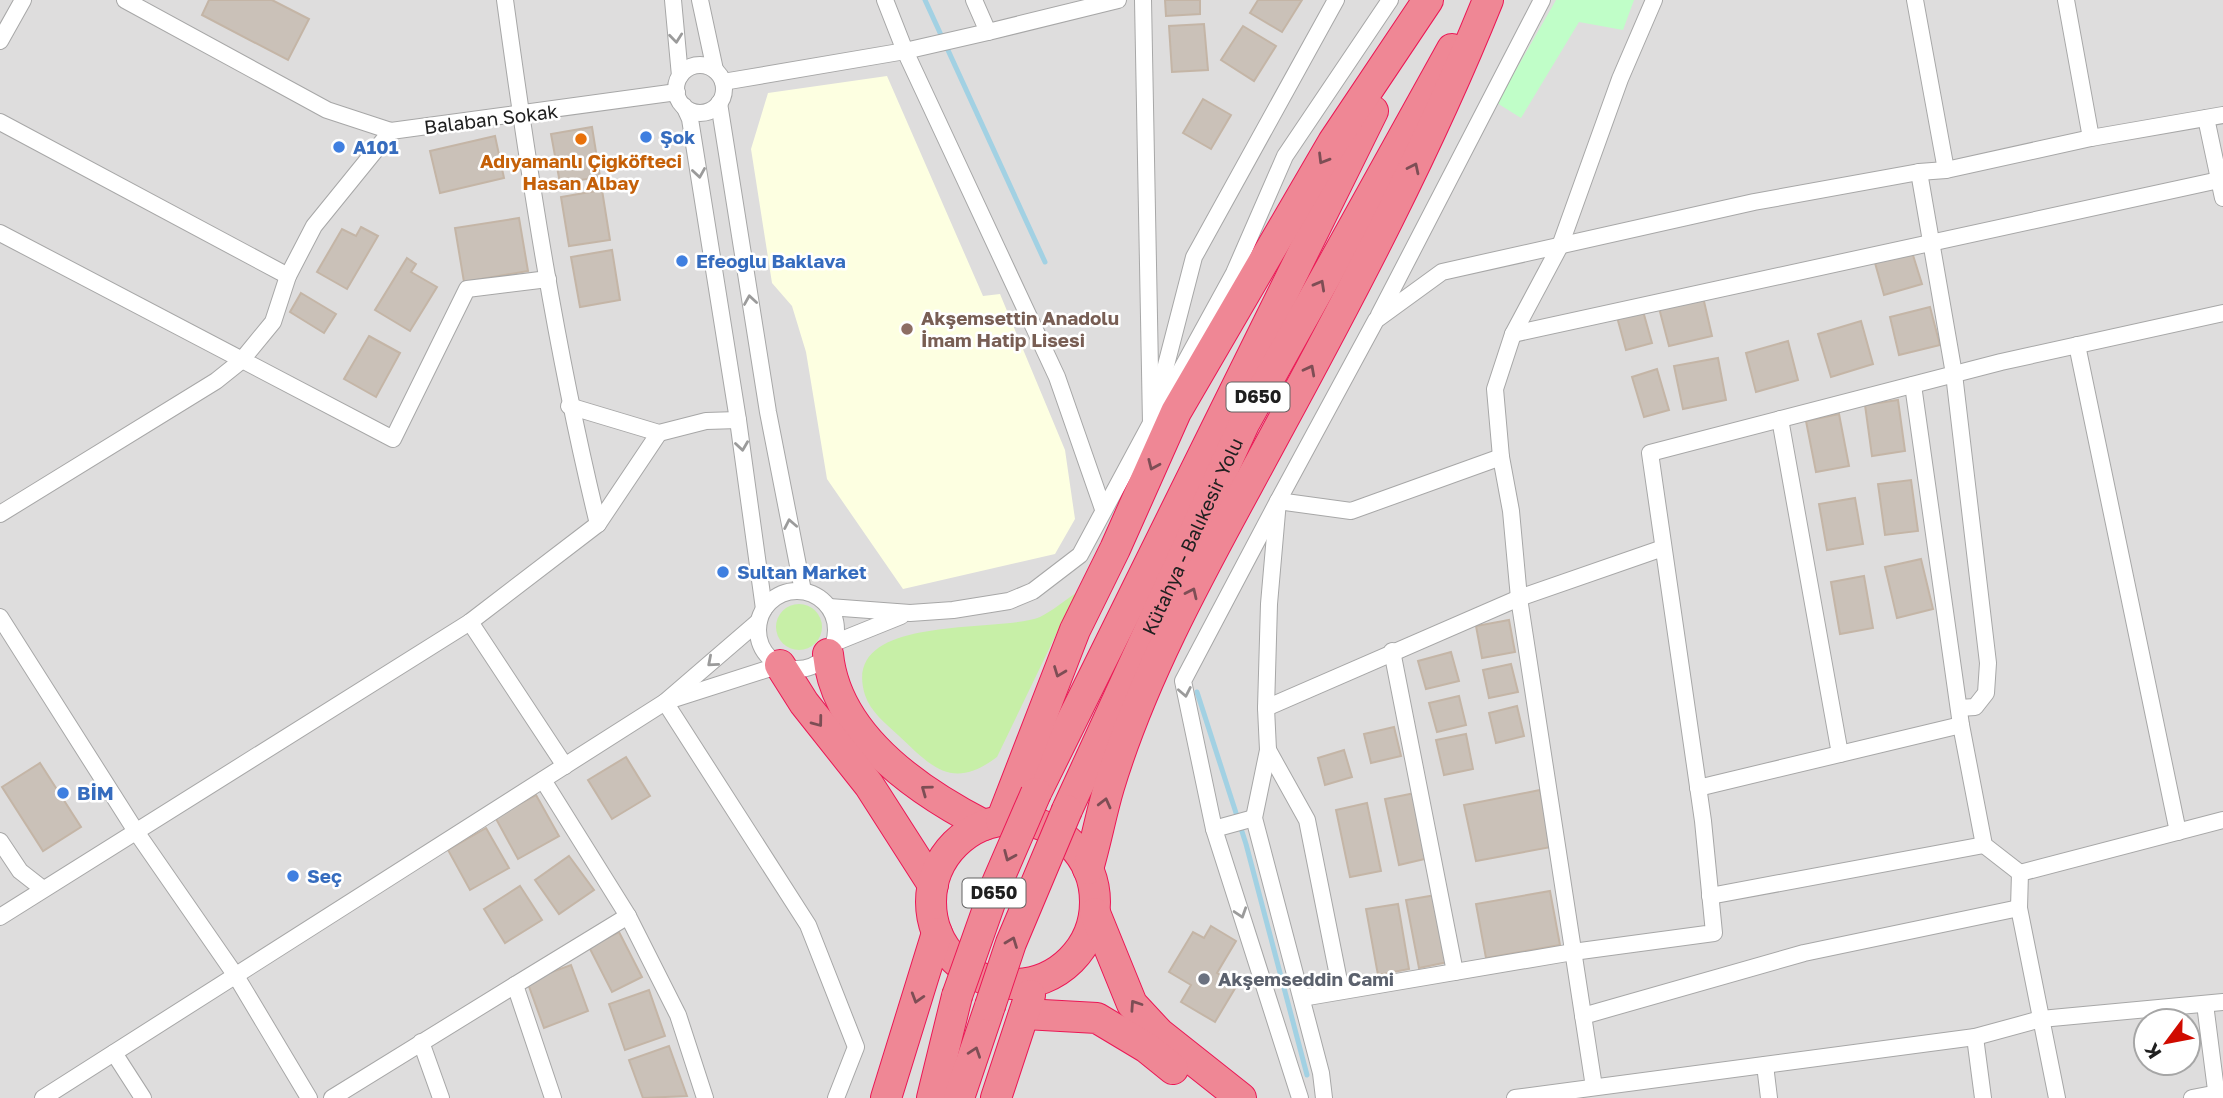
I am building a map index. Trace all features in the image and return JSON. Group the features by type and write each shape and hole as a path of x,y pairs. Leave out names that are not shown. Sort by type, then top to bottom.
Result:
{"highway":[{"name":"Kütahya - Balıkesir Yolu","path":"932,1098 957,996 997,883 1035,793 1358,140 1431,0"},
{"path":"992,823 1075,630 1115,549 1176,412 1333,142 1431,0"},
{"name":"Kütahya - Balıkesir Yolu","path":"959,1098 1012,943 1067,810 1244,424 1408,123 1480,0"},
{"path":"1088,869 1109,786 1141,702 1195,585 1409,180 1448,99 1488,0"},
{"path":"831,649 843,704 865,736 925,790 949,807 992,823"},
{"path":"780,665 804,703 869,785 933,885"},
{"path":"1022,820 1043,826 1069,843 1088,869 1094,890 1095,913 1088,936 1075,957 1057,972 1035,982 1011,985 988,980 967,970 949,954 937,933 931,909 933,885 951,848 966,835 992,823 1022,820"},
{"path":"1095,913 1132,1004 1159,1033 1241,1098"},
{"path":"886,1098 937,933"},
{"path":"996,1098 1035,982"},
{"path":"1025,1014 1070,1014 1097,1018 1147,1048 1210,1098"}],"street":[{"path":"0,41 23,0"},
{"name":"Balaban Sokak","path":"125,0 327,110 391,131 521,116 680,92"},
{"path":"505,0 521,116 569,405 598,524"},
{"path":"673,0 680,92 690,118 738,420 761,615 762,647 780,665"},
{"path":"700,0 719,76 719,103 768,412 803,591"},
{"path":"885,0 905,51 1056,377 1103,509"},
{"path":"974,0 988,32"},
{"path":"680,92 693,66 701,65 719,76 905,51 988,32 1056,7 1118,0"},
{"path":"1143,0 1152,423"},
{"path":"1152,423 1194,257 1336,0"},
{"path":"829,607 910,613 980,607 1009,601 1033,591 1080,555 1234,273 1285,156 1390,0"},
{"path":"1300,1098 1214,829 1183,681 1376,320 1542,0"},
{"path":"1594,1087 1519,598 1495,389 1513,334 1560,246 1620,79 1654,0"},
{"path":"1915,0 1946,170"},
{"path":"2066,0 2091,138"},
{"path":"680,92 699,113 708,111 719,103"},
{"path":"1376,320 1442,272 1754,202 1919,172 1946,170 2091,138 2223,114"},
{"path":"2206,118 2223,198"},
{"path":"0,122 288,276"},
{"path":"0,514 216,381 241,361 273,322 288,276 314,226 391,131"},
{"path":"1698,788 1840,754 1960,717 1975,708 1986,692 1988,663 1954,374 1919,172"},
{"path":"1513,334 2219,180"},
{"path":"0,233 393,439 467,289 548,279"},
{"path":"1302,998 1573,952 1714,933 1698,788 1650,453 1954,374 2223,313"},
{"path":"2077,345 2178,832"},
{"path":"1913,385 1960,717 1984,845 2020,873"},
{"path":"569,405 659,433 706,421 738,420"},
{"path":"1780,419 1840,754"},
{"path":"0,917 470,622 598,524 659,433"},
{"path":"1278,501 1351,511 1502,457"},
{"path":"1278,501 1269,604 1266,708 1268,750 1254,818 1321,1073 1324,1098"},
{"path":"1266,708 1519,598 1663,548"},
{"path":"43,1098 665,702 781,594 803,591 813,594 829,607 836,631 831,649"},
{"path":"665,702 780,665 806,668 831,649 910,613"},
{"path":"0,617 137,833 236,976 309,1098"},
{"path":"470,622 565,766"},
{"path":"1392,651 1455,972"},
{"path":"665,702 808,925 856,1047 836,1098"},
{"path":"1268,750 1307,820 1341,991"},
{"path":"543,780 628,916 678,1015 705,1098"},
{"path":"1214,829 1254,818"},
{"path":"2020,873 2223,820"},
{"path":"0,841 20,871 43,889"},
{"path":"1710,896 1984,845"},
{"path":"2020,873 2019,908 2057,1098"},
{"path":"1583,1016 1804,953 2019,908"},
{"path":"332,1098 628,916"},
{"path":"515,985 553,1098"},
{"path":"1515,1098 1975,1037 2041,1019 2223,1002"},
{"path":"2192,1098 2219,1095 2205,1004"},
{"path":"1975,1037 1983,1098"},
{"path":"421,1042 441,1098"},
{"path":"114,1053 143,1098"},
{"path":"1765,1065 1769,1098"}],"shaded area":[{"path":"0,0 2223,0 2223,1098 0,1098"},
{"name":"Akşemsettin Anadolu İmam Hatip Lisesi","path":"887,76 983,296 1000,294 1065,450 1075,519 1055,554 903,589 827,479 806,352 792,306 772,283 751,149 768,93"}],"green space":[{"path":"1556,0 1634,0 1623,30 1579,22 1521,118 1497,103"},
{"path":"1076,593 997,757 981,767 955,773 932,765 884,722 867,701 863,669 876,650 898,638 927,631 1020,622 1040,617"},
{"path":"799,604 815,611 822,627 815,643 799,650 783,643 776,627 783,611"}],"building":[{"path":"209,0 272,0 309,19 288,60 202,15"},
{"path":"1165,0 1200,0 1200,14 1166,16"},
{"path":"1258,0 1302,0 1282,32 1250,13"},
{"path":"1204,24 1208,70 1172,72 1169,26"},
{"path":"1243,26 1276,46 1254,81 1221,60"},
{"path":"1203,99 1231,115 1211,149 1183,133"},
{"path":"592,127 600,177 560,183 551,134"},
{"path":"495,136 504,178 440,193 430,151"},
{"path":"602,190 610,240 569,246 561,197"},
{"path":"519,218 528,271 464,282 455,228"},
{"path":"361,227 378,236 347,289 317,272 342,229 356,236"},
{"path":"612,250 620,300 580,307 571,257"},
{"path":"1912,252 1922,284 1884,295 1875,263"},
{"path":"407,258 416,264 411,272 437,287 410,331 375,310"},
{"path":"301,293 336,314 324,333 290,312"},
{"path":"1703,297 1712,336 1669,346 1659,308"},
{"path":"1930,307 1940,345 1899,355 1890,317"},
{"path":"1643,311 1652,343 1626,350 1617,317"},
{"path":"1861,321 1873,364 1831,377 1818,334"},
{"path":"369,336 400,353 376,397 344,379"},
{"path":"1788,341 1798,380 1756,392 1746,353"},
{"path":"1718,358 1726,400 1683,409 1674,366"},
{"path":"1657,369 1669,410 1644,417 1632,377"},
{"path":"1898,400 1905,451 1872,456 1865,405"},
{"path":"1839,414 1849,466 1816,472 1806,421"},
{"path":"1911,480 1918,531 1885,535 1878,484"},
{"path":"1855,498 1863,544 1827,550 1819,504"},
{"path":"1921,559 1933,609 1897,618 1885,567"},
{"path":"1864,576 1873,628 1840,634 1831,582"},
{"path":"1509,620 1515,652 1482,658 1476,626"},
{"path":"1451,652 1459,681 1426,689 1418,661"},
{"path":"1511,664 1518,692 1489,698 1483,670"},
{"path":"1459,696 1466,725 1437,732 1429,703"},
{"path":"1517,706 1524,736 1496,743 1489,713"},
{"path":"1394,727 1401,756 1371,763 1364,734"},
{"path":"1466,734 1473,769 1444,775 1436,740"},
{"path":"1344,750 1352,777 1325,785 1318,758"},
{"path":"626,757 650,796 612,819 588,780"},
{"path":"40,763 81,827 43,851 2,787"},
{"path":"1540,790 1551,847 1476,861 1464,805"},
{"path":"1415,793 1429,858 1399,865 1385,799"},
{"path":"536,795 559,836 518,859 495,817"},
{"path":"1367,803 1381,871 1350,877 1336,810"},
{"path":"486,828 509,868 470,890 448,850"},
{"path":"569,856 594,890 559,914 535,880"},
{"path":"520,886 542,920 505,943 484,909"},
{"path":"1550,891 1560,945 1486,958 1476,904"},
{"path":"1436,895 1448,962 1419,968 1406,900"},
{"path":"1398,904 1409,969 1378,975 1366,909"},
{"name":"Akşemseddin Cami","path":"1211,926 1236,941 1217,973 1237,985 1215,1022 1181,1002 1191,985 1169,972 1193,932 1204,938"},
{"path":"619,932 642,977 612,992 589,947"},
{"path":"571,965 588,1011 544,1028 527,981"},
{"path":"649,990 665,1036 625,1050 609,1004"},
{"path":"669,1046 687,1096 643,1098 629,1060"}],"waterway":[{"path":"925,0 1045,262"},
{"path":"1197,692 1246,844 1307,1075"}],"place":[{"name":"Şok","path":"646,137"},
{"name":"Adıyamanlı Çiğköfteci Hasan Albay","path":"581,139"},
{"name":"A101","path":"339,147"},
{"name":"Efeoğlu Baklava","path":"682,261"},
{"name":"Akşemsettin Anadolu İmam Hatip Lisesi","path":"907,329"},
{"name":"Sultan Market","path":"723,572"},
{"name":"BİM","path":"63,793"},
{"name":"Seç","path":"293,876"},
{"name":"Akşemseddin Cami","path":"1204,979"}]}
